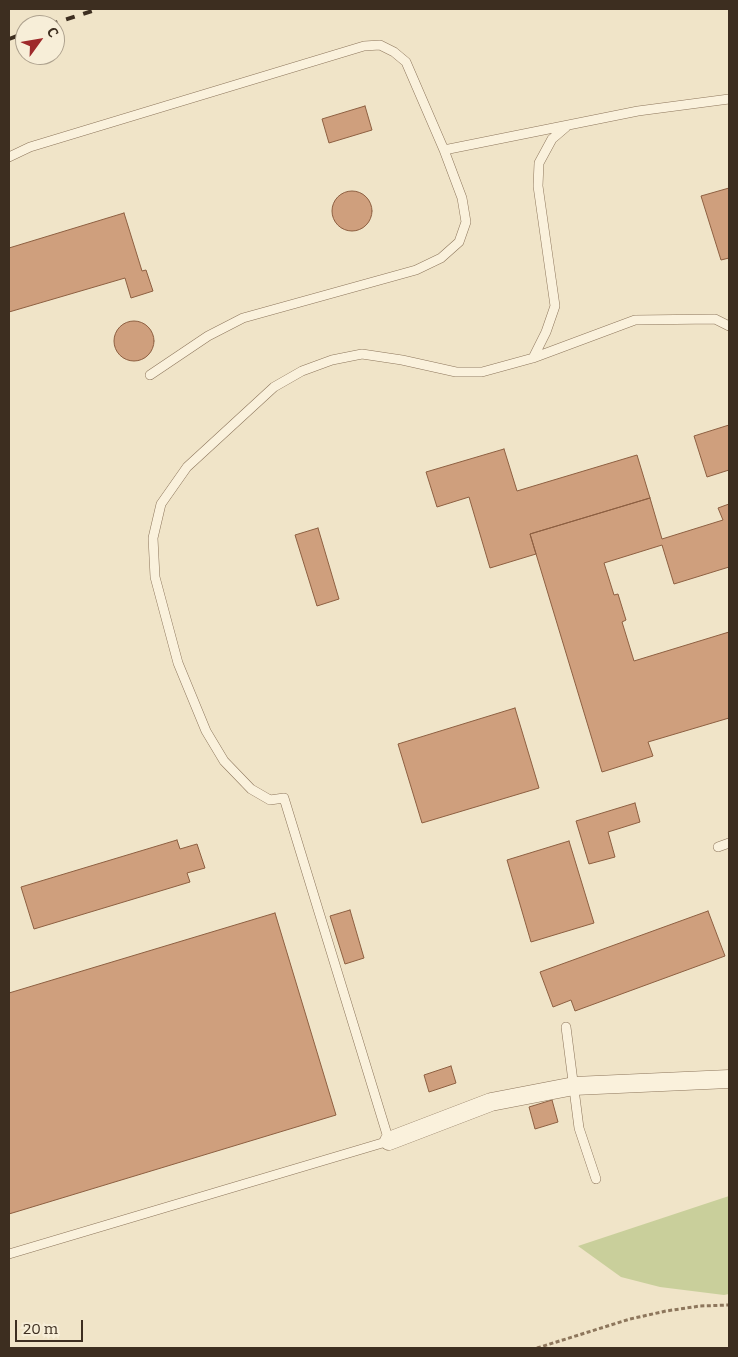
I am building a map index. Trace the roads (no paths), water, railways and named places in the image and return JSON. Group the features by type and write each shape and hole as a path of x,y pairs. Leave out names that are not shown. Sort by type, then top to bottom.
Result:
{"street":[{"path":"389,1141 491,1102 574,1086 729,1080"}],"lane":[{"path":"9,157 30,147 364,46 380,45 394,52 406,62 444,150 462,198 466,222 460,242 441,258 416,270 243,318 208,336 150,375"},
{"path":"444,150 638,111 729,99"},
{"path":"533,358 546,332 555,306 538,186 539,163 552,139 568,126"},
{"path":"9,1254 389,1141 284,798 270,800 251,789 224,761 206,731 178,663 155,577 153,538 161,504 187,467 274,387 302,371 332,360 362,354 402,360 456,372 482,372 533,358 635,320 715,319 729,326"},
{"path":"718,847 729,843"},
{"path":"566,1027 580,1128 596,1180"}],"railway":[{"path":"65,20 98,9"},
{"path":"9,39 15,37"}]}
